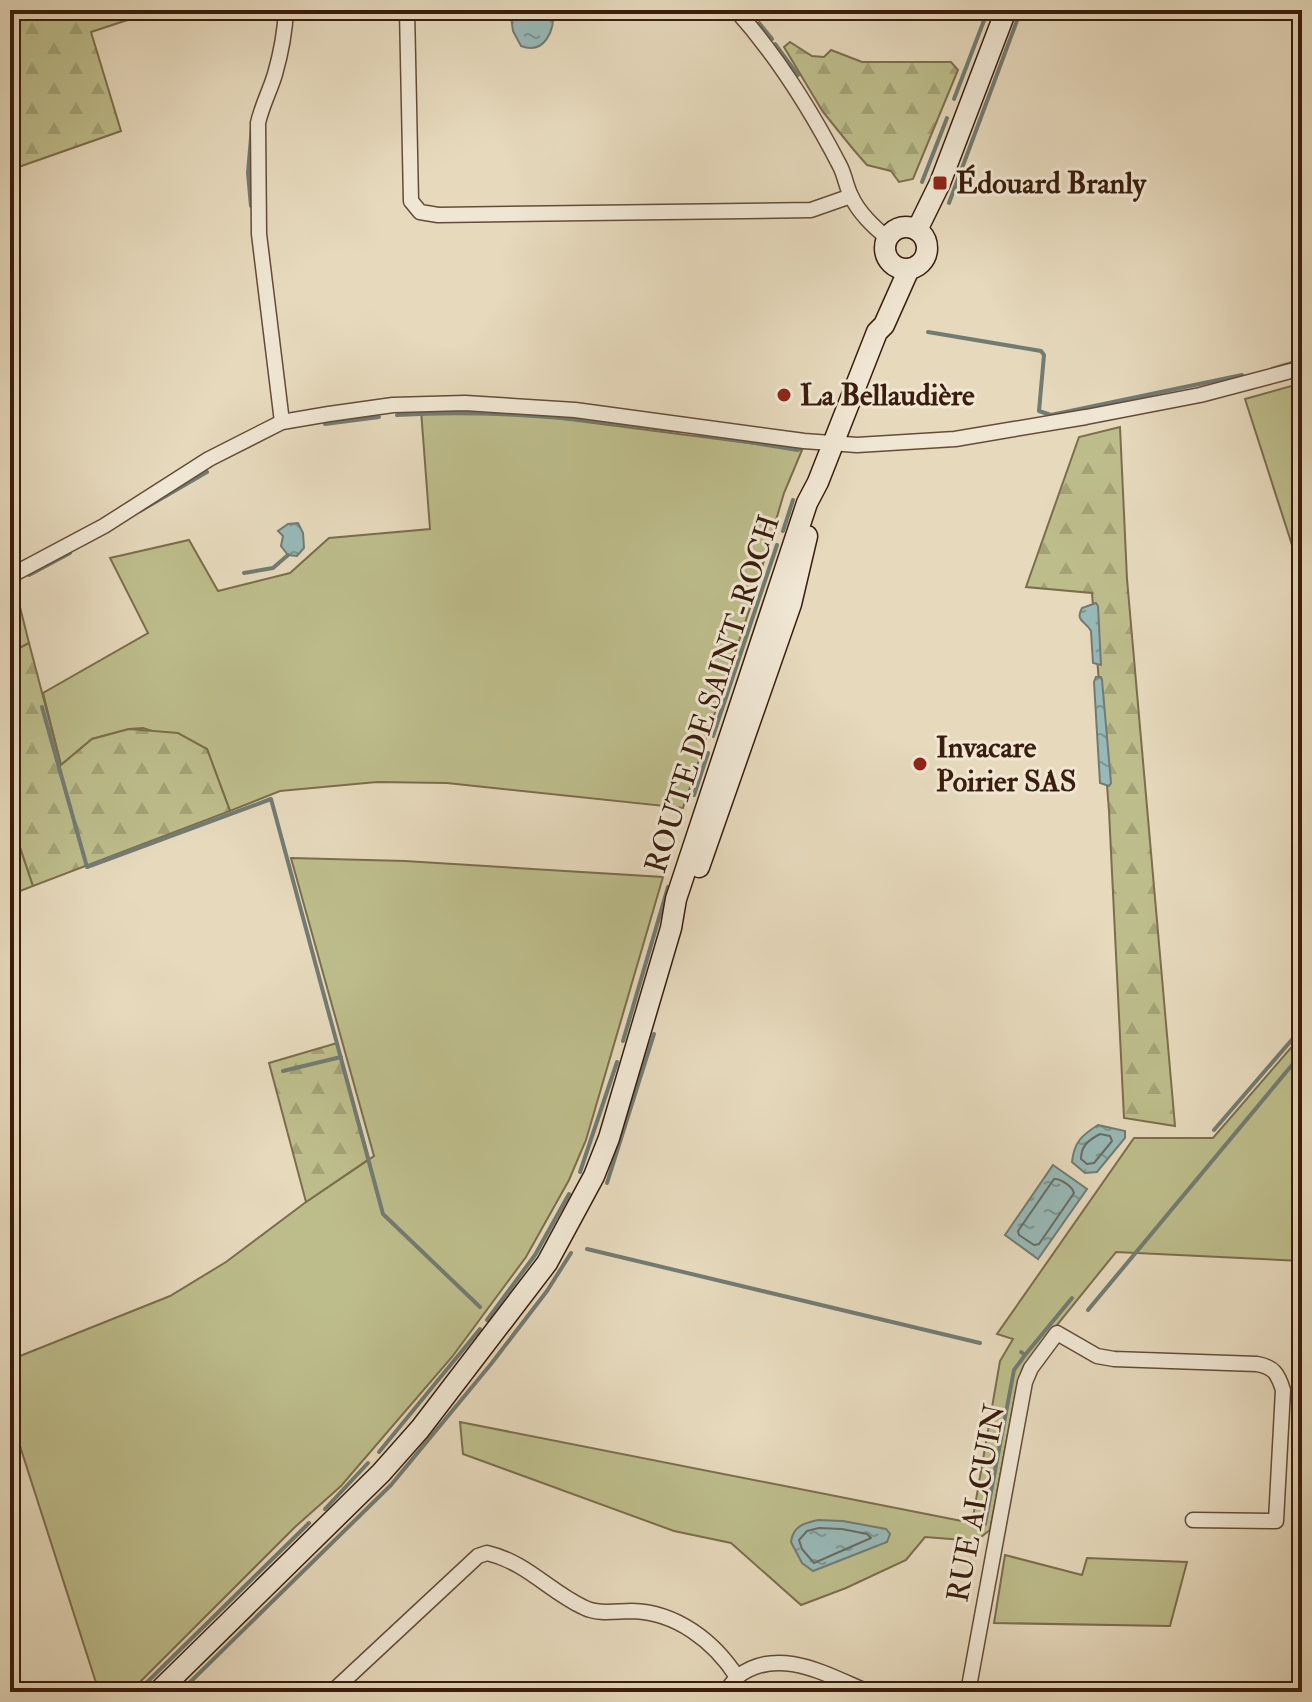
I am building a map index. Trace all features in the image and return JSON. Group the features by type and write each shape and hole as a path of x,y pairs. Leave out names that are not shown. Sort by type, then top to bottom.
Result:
{"street":[{"path":"282,422 259,234 258,123 261,107 275,75 286,10"},
{"path":"407,10 411,201 420,212 449,215 811,210 851,196"},
{"path":"736,10 772,55 800,98 842,169 851,196 869,223 887,238"},
{"path":"917,230 936,195 1006,10"},
{"path":"904,227 917,230 926,242 925,256 922,262 901,266 885,252 887,238 904,227"},
{"name":"ROUTE DE SAINT-ROCH","path":"158,1692 381,1473 420,1429 547,1263 594,1176 609,1138 671,928 676,899 794,540 807,503 836,444 877,332 877,321 901,266"},
{"path":"10,576 104,526 209,459 282,422 393,405 465,403 575,410 836,444 955,439 1200,395 1302,368"},
{"name":"RUE ALCUIN","path":"968,1692 1025,1382 1031,1368 1057,1333 1097,1356 1257,1364 1270,1366 1278,1375 1283,1390 1276,1521 1193,1520"},
{"path":"332,1692 478,1556 487,1553 521,1566 571,1601 592,1611 652,1613 681,1623 714,1649 737,1677"},
{"path":"725,1692 737,1677 754,1667 782,1662 804,1666 868,1692"}],"green space":[{"path":"10,10 158,10 91,32 121,131 10,170"},
{"path":"790,42 812,56 824,57 831,50 862,62 951,62 958,70 913,179 899,182 891,171 867,165 823,112 784,47"},
{"path":"1302,383 1302,576 1245,399"},
{"path":"421,410 532,415 802,450 784,493 750,608 683,808 447,783 377,782 280,791 230,811 207,749 143,728 92,739 61,765 43,693 148,633 110,558 189,540 218,591 290,573 329,538 430,529"},
{"path":"1120,427 1127,579 1175,1126 1124,1118 1109,811 1092,593 1026,587 1079,437"},
{"path":"14,583 29,643 10,653 10,586"},
{"path":"29,643 61,765 92,739 129,729 178,733 207,749 230,811 33,886 10,817 10,653"},
{"path":"10,817 33,886 10,895"},
{"path":"291,858 405,861 663,877 586,1140 569,1180 526,1257 452,1357 341,1486 295,1527 130,1692 99,1692 10,1415 10,1360 170,1296 226,1262 374,1156"},
{"path":"1302,1035 1302,1261 1116,1252 1023,1367 990,1530 976,1541 925,1537 906,1560 801,1605 731,1543 674,1531 463,1454 460,1422 972,1523 1000,1361 1013,1339 997,1334 1134,1138 1213,1138"},
{"path":"337,1043 369,1159 306,1202 269,1063"},
{"path":"1005,1555 1082,1575 1087,1558 1187,1562 1170,1626 994,1623"}],"water":[{"path":"510,10 553,10 547,39 536,47 521,46 513,31"},
{"path":"298,523 303,533 304,548 297,556 288,555 281,546 283,536 278,531 288,524"},
{"path":"1096,603 1101,665 1093,663 1091,631 1080,616 1082,608"},
{"path":"1096,677 1102,680 1109,786 1100,783"},
{"path":"1098,1125 1125,1131 1125,1138 1097,1172 1085,1173 1072,1162 1073,1155 1080,1140"},
{"path":"1053,1165 1087,1189 1038,1259 1005,1235"},
{"path":"818,1520 886,1529 890,1534 887,1542 813,1571 802,1563 791,1542 800,1526"}],"waterway":[{"path":"954,99 988,10"},
{"path":"949,203 1021,10"},
{"path":"759,23 772,39"},
{"path":"775,44 798,75"},
{"path":"922,182 947,118"},
{"path":"251,206 248,173 252,126"},
{"path":"928,332 1041,351 1044,355 1039,411 1051,415 1242,375"},
{"path":"1272,369 1302,360"},
{"path":"397,415 467,413 538,416 678,431"},
{"path":"325,424 379,417"},
{"path":"698,434 798,450"},
{"path":"140,511 207,472"},
{"path":"783,531 793,500"},
{"path":"713,736 777,545"},
{"path":"29,575 70,553"},
{"path":"244,573 273,568 288,555"},
{"path":"42,707 87,867 271,799 383,1214 480,1307"},
{"path":"694,795 708,753"},
{"path":"623,1041 668,887"},
{"path":"1214,1130 1302,1028"},
{"path":"607,1183 654,1034"},
{"path":"1088,1310 1302,1053"},
{"path":"283,1071 341,1057"},
{"path":"580,1172 617,1062"},
{"path":"487,1320 535,1255 569,1194"},
{"path":"587,1249 980,1343"},
{"path":"180,1692 391,1485 491,1364 547,1291 571,1253"},
{"path":"1021,1352 1025,1355 1072,1298"},
{"path":"379,1452 480,1329"},
{"path":"985,1524 1014,1370 1025,1355"},
{"path":"325,1509 368,1463"},
{"path":"137,1692 309,1523"}],"place":[{"name":"Édouard Branly","path":"940,183"},
{"name":"La Bellaudière","path":"784,395"},
{"name":"Invacare Poirier SAS","path":"920,764"}]}
